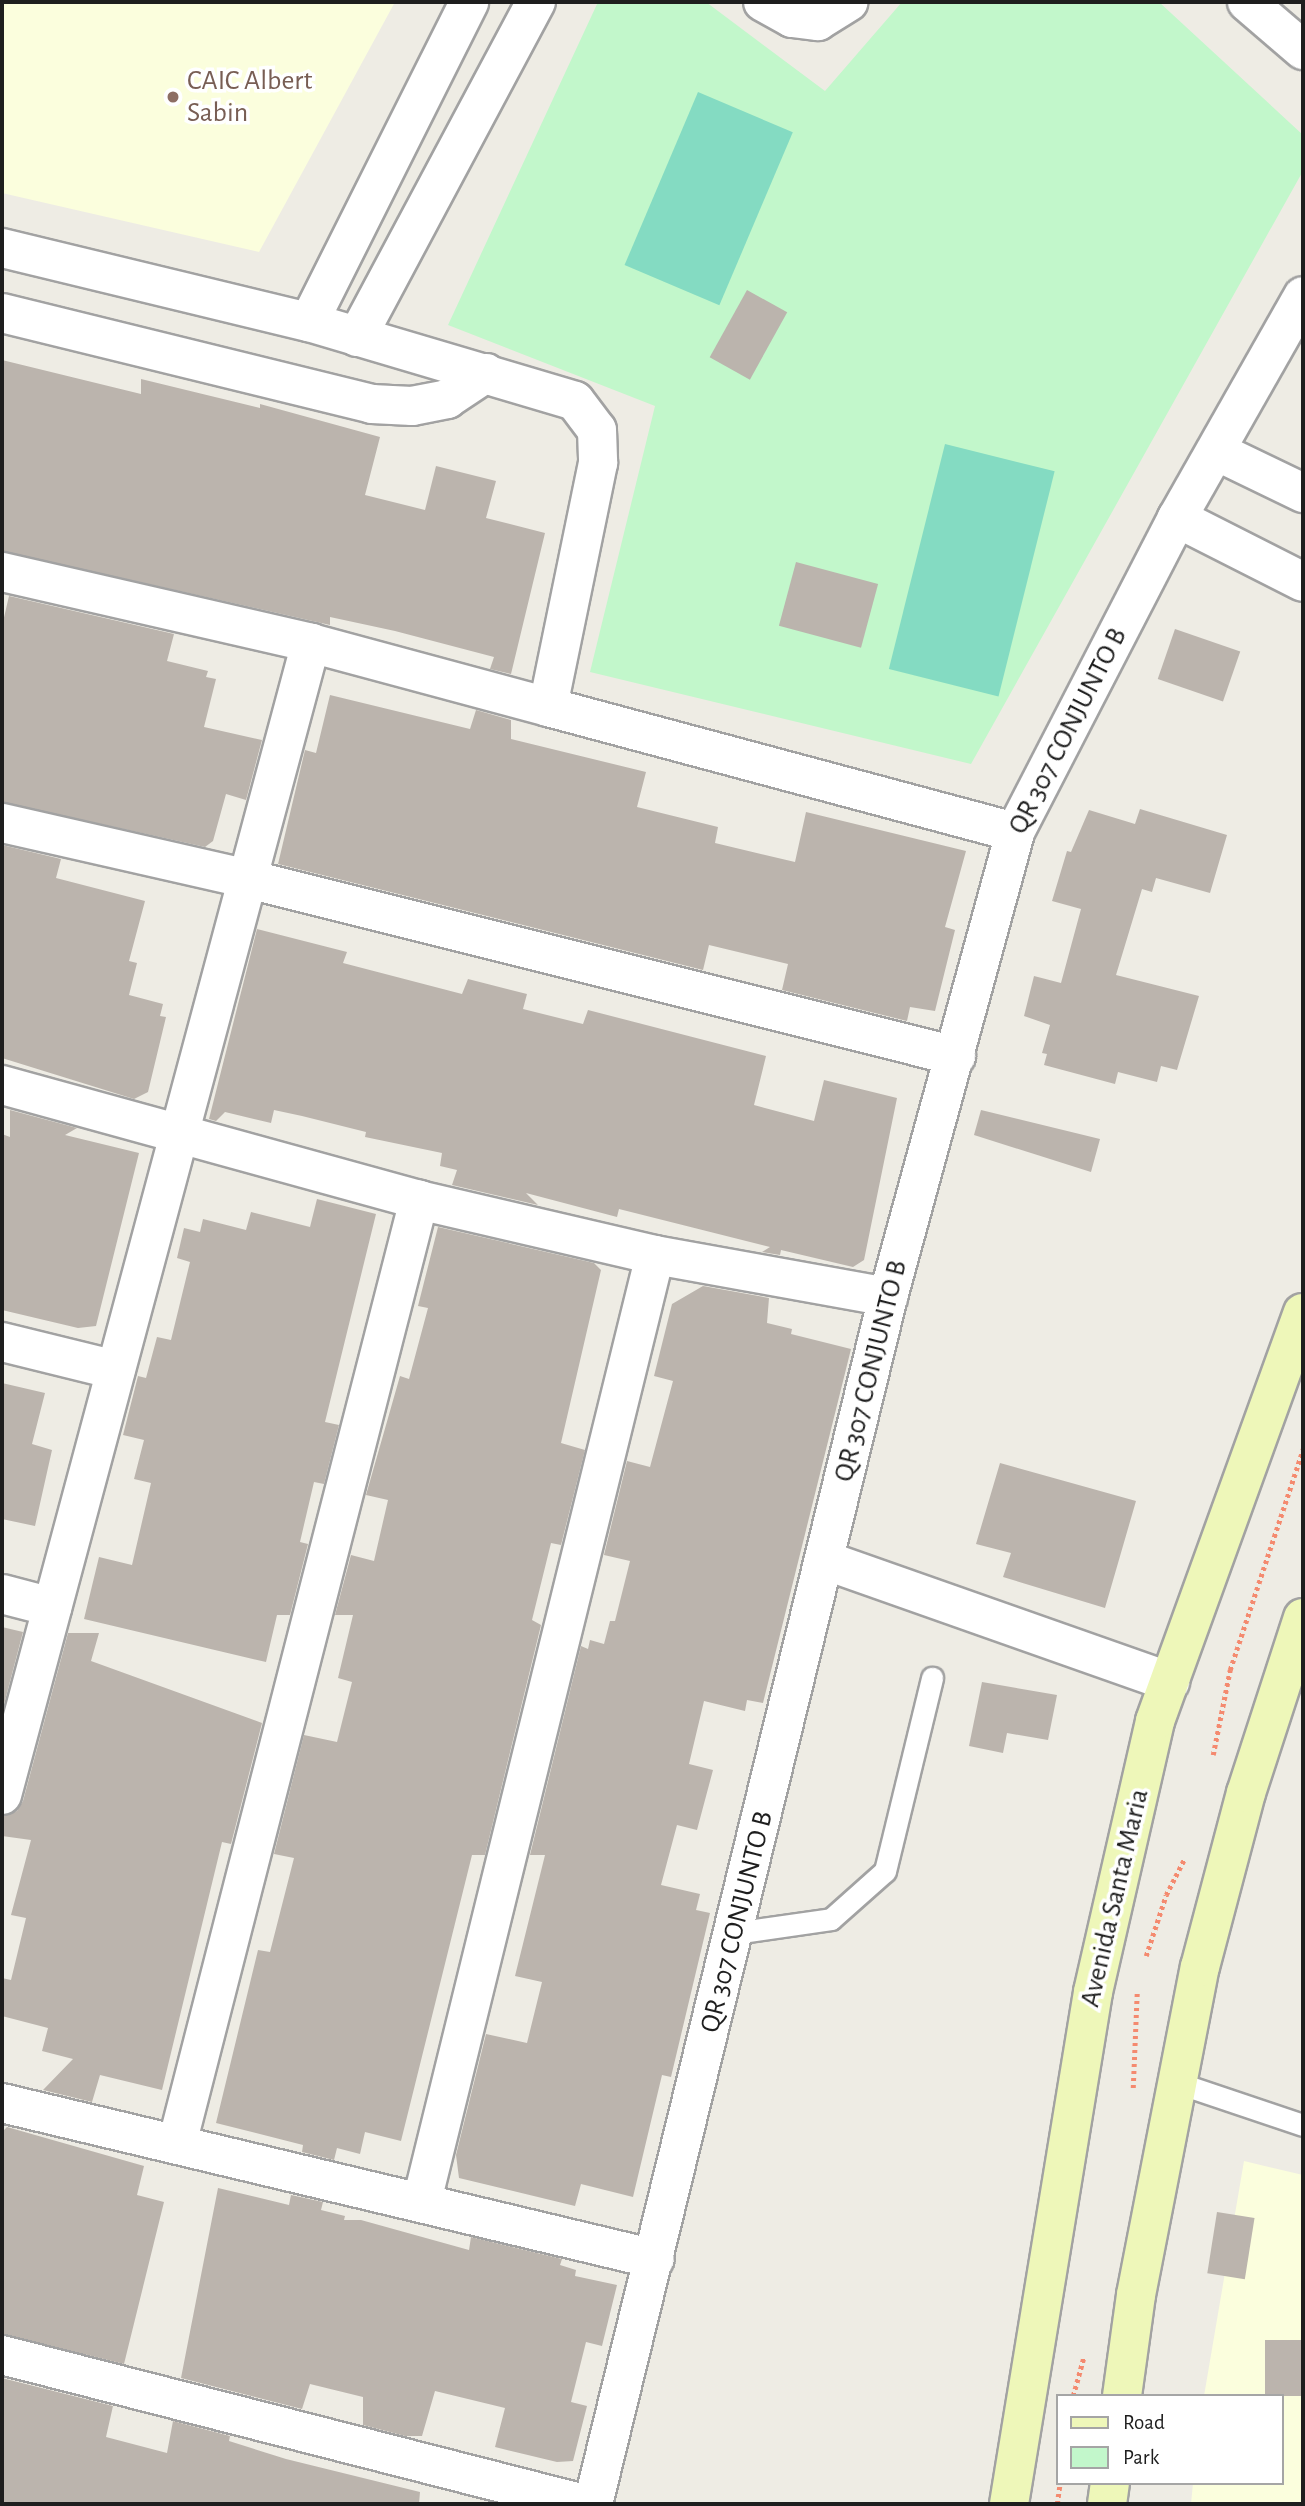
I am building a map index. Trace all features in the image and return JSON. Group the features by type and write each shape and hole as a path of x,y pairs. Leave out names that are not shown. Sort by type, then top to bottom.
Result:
{"main road":[{"name":"Avenida Santa Maria","path":"1009,2504 1093,1992 1156,1721 1303,1313"},
{"path":"1122,2394 1175,2082 1200,1967 1246,1793 1296,1664 1303,1618"},
{"path":"1107,2504 1110,2485"}],"street":[{"path":"309,322 469,2"},
{"path":"357,337 536,2"},
{"path":"764,2 792,18 818,21 848,2"},
{"path":"1247,2 1303,50"},
{"path":"2,248 309,322 575,401 597,430 598,463 548,707"},
{"name":"QR 307 CONJUNTO B","path":"593,2504 888,1297 956,1056 1014,832 1177,518 1303,296"},
{"path":"2,313 372,404 412,406 447,400 486,373"},
{"path":"1216,451 1303,493"},
{"path":"1177,518 1303,582"},
{"path":"2,572 310,643 1014,832"},
{"path":"2,1795 310,643"},
{"path":"2,823 248,879 956,1056"},
{"path":"2,1085 181,1132 418,1200 655,1255 888,1297"},
{"path":"177,2144 418,1200"},
{"path":"422,2202 655,1255"},
{"path":"2,1342 116,1370"},
{"path":"824,1560 1170,1682"},
{"path":"2,1594 52,1607"},
{"path":"2,2103 655,2259"},
{"path":"2,2355 584,2504"}],"lane":[{"path":"734,1933 831,1919 886,1871 932,1678"},
{"path":"1175,2082 1303,2125"}],"path":[{"path":"1057,2504 1060,2485"}],"shaded area":[{"name":"CAIC Albert Sabin","path":"2,2 395,2 259,252 2,193"},
{"path":"1244,2161 1303,2175 1303,2504 1191,2504 1193,2485 1284,2485 1284,2394 1204,2394"}],"green space":[{"path":"598,2 706,2 825,91 902,2 1159,2 1303,135 1303,171 971,764 590,672 655,406 448,325"},
{"path":"698,92 793,132 719,305 625,265"},
{"path":"945,444 1055,471 999,696 889,669"}],"building":[{"path":"747,290 787,312 750,380 710,357"},
{"path":"2,360 141,394 141,379 260,408 260,404 380,437 365,495 425,510 436,466 496,481 486,518 545,533 511,674 490,669 494,657 395,631 330,617 330,625 2,551"},
{"path":"796,562 878,584 861,648 779,626"},
{"path":"9,596 174,634 167,661 208,671 206,677 216,679 204,727 262,740 246,800 226,794 213,841 205,847 2,802 2,626"},
{"path":"1175,629 1240,651 1223,702 1158,679"},
{"path":"330,695 470,729 476,710 511,720 511,739 646,772 637,807 718,827 715,843 795,862 806,812 966,851 945,927 955,930 935,1011 910,1007 907,1021 782,990 788,964 709,945 703,970 278,864 305,750 316,753"},
{"path":"1140,809 1227,835 1210,893 1156,878 1152,892 1142,889 1116,975 1199,996 1177,1070 1161,1066 1157,1082 1118,1072 1115,1084 1044,1065 1047,1054 1042,1053 1050,1025 1024,1016 1034,976 1061,983 1081,909 1052,901 1067,851 1071,852 1089,810 1135,824"},
{"path":"2,845 61,859 56,878 145,901 129,961 137,963 129,995 163,1004 160,1016 166,1017 148,1092 134,1099 2,1058"},
{"path":"257,929 347,952 343,963 462,994 468,979 527,994 523,1009 583,1024 588,1010 766,1056 754,1105 814,1121 824,1080 897,1098 864,1260 853,1267 781,1250 780,1255 762,1252 770,1247 619,1209 617,1217 526,1193 538,1205 452,1185 457,1170 440,1166 442,1153 365,1137 366,1132 302,1116 274,1110 271,1123 225,1112 216,1121 209,1119"},
{"path":"10,1110 77,1128 65,1135 139,1153 96,1326 78,1328 2,1310 2,1134 10,1137"},
{"path":"981,1110 1100,1139 1091,1172 974,1135"},
{"path":"317,1199 376,1214 325,1422 339,1425 324,1484 314,1482 300,1542 308,1544 290,1615 277,1615 266,1662 84,1619 99,1557 132,1565 151,1483 134,1479 144,1440 123,1435 138,1376 146,1378 157,1337 171,1340 190,1262 177,1258 184,1228 200,1232 203,1219 246,1230 251,1212 310,1227"},
{"path":"438,1227 594,1263 601,1270 561,1443 585,1450 561,1545 551,1543 532,1620 541,1625 485,1855 472,1855 401,2141 365,2132 360,2154 337,2148 334,2160 302,2152 303,2145 216,2123 258,1950 270,1952 294,1858 274,1854 304,1735 337,1742 352,1682 338,1678 353,1615 335,1615 351,1555 374,1561 388,1500 366,1495 400,1376 409,1379 428,1308 418,1306"},
{"path":"703,1286 769,1298 767,1323 792,1329 791,1334 851,1349 763,1703 747,1700 745,1711 704,1701 689,1764 713,1770 697,1830 677,1825 661,1885 700,1894 696,1910 710,1913 671,2077 662,2075 633,2197 581,2184 575,2206 459,2178 456,2155 486,2034 527,2043 542,1982 515,1976 545,1855 530,1855 581,1646 588,1649 590,1640 604,1644 610,1621 615,1621 630,1561 604,1555 627,1461 650,1467 673,1381 654,1376 672,1304"},
{"path":"2,1383 45,1393 32,1444 52,1450 35,1526 2,1519"},
{"path":"1000,1463 1136,1501 1105,1608 1003,1577 1011,1553 976,1544"},
{"path":"2,1627 23,1632 2,1712"},
{"path":"68,1633 99,1633 91,1661 262,1723 231,1844 222,1842 162,2090 100,2075 92,2102 43,2090 73,2059 42,2051 48,2028 2,2016 2,1978 11,1980 26,1918 11,1915 31,1840 2,1836 2,1816 17,1811 23,1801"},
{"path":"982,1682 1057,1695 1048,1740 1007,1733 1003,1753 969,1746"},
{"path":"7,2127 144,2166 137,2195 164,2202 124,2364 2,2334 2,2132"},
{"path":"218,2188 289,2205 291,2195 323,2202 321,2210 345,2216 344,2220 361,2220 469,2250 471,2237 562,2259 560,2265 576,2270 575,2276 617,2285 602,2346 586,2342 571,2402 587,2406 573,2461 557,2462 495,2447 505,2408 435,2391 422,2436 405,2436 363,2425 363,2397 310,2384 302,2409 181,2378"},
{"path":"1217,2212 1255,2218 1245,2279 1207,2273"},
{"path":"1265,2340 1303,2340 1303,2396 1265,2394"},
{"path":"2,2378 113,2406 106,2437 167,2453 173,2421 230,2436 229,2441 286,2459 420,2492 419,2504 2,2504"}],"place":[{"name":"CAIC Albert Sabin","path":"173,97"}]}
